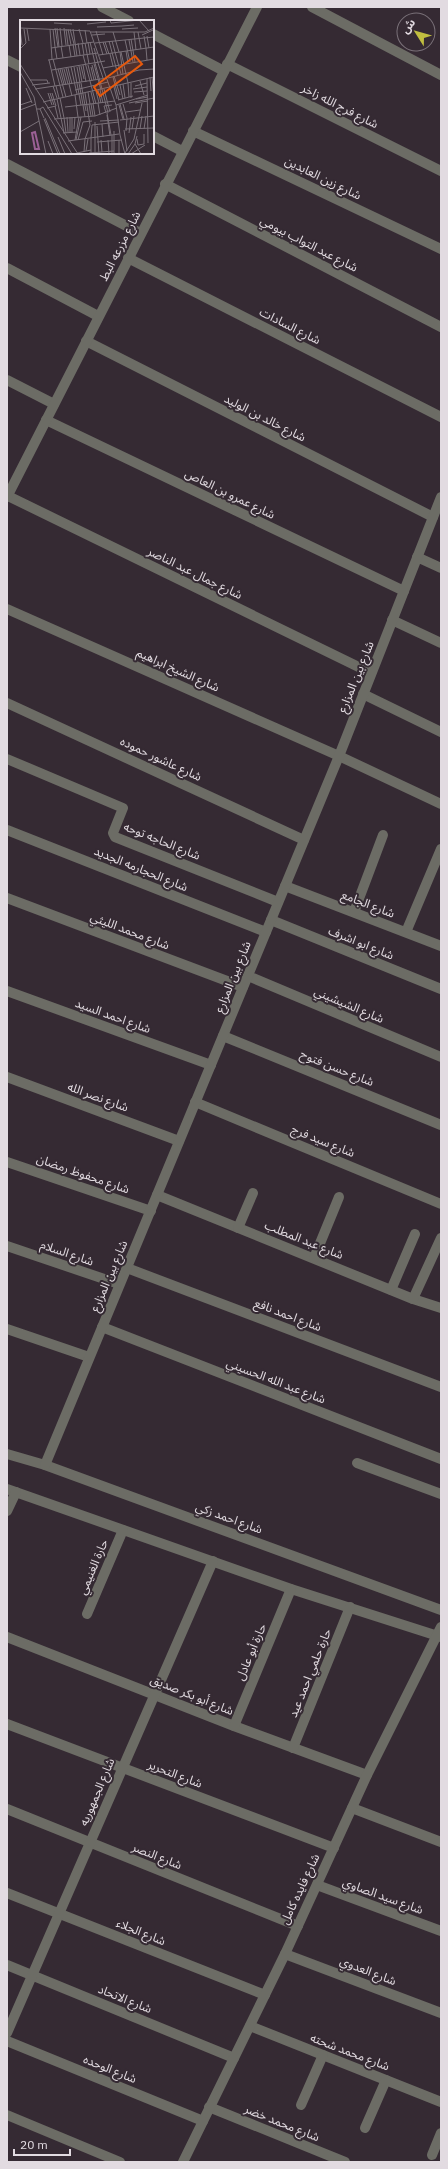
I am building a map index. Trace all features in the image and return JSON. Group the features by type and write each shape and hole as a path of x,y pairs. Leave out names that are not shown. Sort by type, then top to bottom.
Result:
{"street":[{"path":"102,7 127,20"},
{"name":"شارع مزرعه البط","path":"7,497 10,483 46,420 165,184 257,7"},
{"path":"312,7 441,75"},
{"name":"شارع فرج الله زاخر","path":"154,34 226,67 441,171"},
{"path":"7,60 20,66"},
{"name":"شارع زين العابدين","path":"193,130 441,249"},
{"path":"154,137 182,151"},
{"path":"7,164 140,233"},
{"name":"شارع عبد التواب بيومي","path":"165,184 441,327"},
{"name":"شارع السادات","path":"128,258 441,417"},
{"path":"7,268 98,316"},
{"name":"شارع خالد بن الوليد","path":"86,341 433,517"},
{"path":"7,380 54,404"},
{"name":"شارع عمرو بن العاص","path":"46,420 404,591"},
{"name":"شارع جمال عبد الناصر","path":"7,497 371,673"},
{"name":"شارع بين المزارع","path":"45,1465 339,756 441,497"},
{"path":"417,557 441,568"},
{"name":"شارع الشيخ ابراهيم","path":"7,609 339,756 441,804"},
{"path":"392,620 441,643"},
{"path":"363,694 441,732"},
{"name":"شارع عاشور حموده","path":"7,703 304,840"},
{"name":"شارع الحاجه توحه","path":"7,759 123,808 113,833 115,837 278,902"},
{"name":"شارع الحجارمه الجديد","path":"7,830 266,932"},
{"path":"354,912 383,835"},
{"path":"406,932 441,849"},
{"name":"شارع الجامع","path":"285,886 441,946"},
{"name":"شارع محمد الليثي","path":"7,898 243,987"},
{"name":"شارع ابو اشرف","path":"271,920 441,989"},
{"name":"شارع الشيشيني","path":"248,976 441,1057"},
{"name":"شارع احمد السيد","path":"7,991 211,1065"},
{"name":"شارع حسن فتوح","path":"223,1036 441,1125"},
{"name":"شارع نصر الله","path":"7,1077 179,1141"},
{"name":"شارع سيد فرج","path":"195,1102 441,1204"},
{"name":"شارع محفوظ رمضان","path":"7,1162 151,1210"},
{"path":"238,1228 253,1193"},
{"name":"شارع عبد المطلب","path":"157,1195 414,1300 441,1308"},
{"path":"314,1258 339,1197"},
{"path":"391,1290 415,1234"},
{"path":"414,1300 441,1238"},
{"name":"شارع السلام","path":"7,1246 119,1284"},
{"name":"شارع احمد نافع","path":"127,1268 441,1387"},
{"name":"شارع عبد الله الحسيني","path":"102,1327 441,1459"},
{"path":"7,1329 89,1358"},
{"name":"شارع احمد زكي","path":"7,1454 45,1465 441,1610"},
{"path":"357,1463 441,1494"},
{"path":"7,1511 11,1491 291,1589 440,1633"},
{"name":"حارة الغنيمي","path":"87,1614 124,1530"},
{"name":"شارع الجمهوريه","path":"7,2033 154,1693 213,1561"},
{"name":"حارة أبو عادل","path":"234,1726 291,1589"},
{"name":"حارة حلمي احمد عيد","path":"293,1748 350,1607"},
{"name":"شارع فايده كامل","path":"183,2162 285,1954 367,1775 440,1633"},
{"name":"شارع أبو بكر صديق","path":"7,1637 154,1693 234,1726 367,1775"},
{"name":"شارع التحرير","path":"7,1724 334,1848"},
{"path":"352,1808 441,1841"},
{"name":"شارع النصر","path":"7,1809 298,1926"},
{"name":"شارع سيد الصاوي","path":"317,1885 441,1931"},
{"name":"شارع الجلاء","path":"7,1893 265,1995"},
{"name":"شارع العدوي","path":"285,1954 441,2013"},
{"name":"شارع الاتحاد","path":"7,1965 234,2058"},
{"name":"شارع محمد شحته","path":"250,2026 441,2102"},
{"name":"شارع الوحده","path":"7,2042 203,2121"},
{"path":"301,2105 323,2055"},
{"path":"365,2128 386,2080"},
{"name":"شارع محمد خضر","path":"210,2107 345,2162"},
{"path":"7,2115 120,2162"},
{"path":"432,2155 441,2133"}]}
